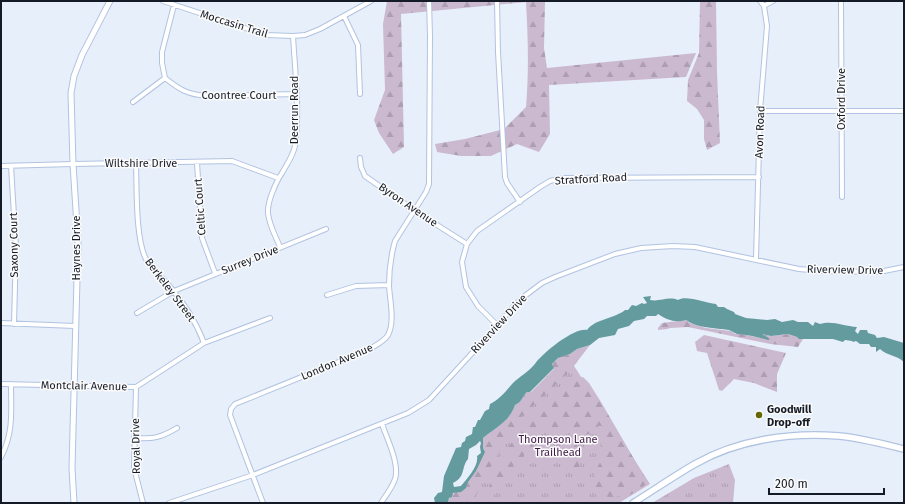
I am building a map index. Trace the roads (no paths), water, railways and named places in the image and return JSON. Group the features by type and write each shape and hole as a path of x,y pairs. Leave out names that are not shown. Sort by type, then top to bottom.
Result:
{"main road":[{"path":"633,503 695,464 727,449 754,442 781,437 806,435 839,436 904,449"}],"street":[{"name":"Haynes Drive","path":"74,503 72,468 78,241 73,164 71,92 74,76 82,55 110,1"},
{"name":"Moccasin Trail","path":"163,1 266,35 293,36 304,35 320,29 371,1"},
{"name":"London Avenue","path":"253,475 230,415 231,409 235,404 368,350 380,343 387,336 390,329 390,262 395,241 415,211 429,184 429,1"},
{"path":"497,1 498,52 505,177 507,183 520,202"},
{"path":"760,1 766,4 772,1"},
{"name":"Oxford Drive","path":"840,1 842,197"},
{"name":"Avon Road","path":"756,259 760,111 767,26 766,4"},
{"path":"133,102 165,78 162,63 162,52 174,5"},
{"path":"344,16 358,44 360,94"},
{"name":"Deerrun Road","path":"280,247 268,213 268,206 278,178 294,152 296,94 293,36"},
{"name":"Coontree Court","path":"165,78 178,88 193,95 296,94"},
{"path":"760,111 904,111"},
{"name":"Byron Avenue","path":"360,158 361,167 365,176 415,211 467,244"},
{"name":"Wiltshire Drive","path":"1,166 197,163 232,161 278,178"},
{"name":"Celtic Court","path":"197,163 202,238 215,273"},
{"name":"Berkeley Street","path":"136,164 141,247 147,260 174,291 190,313 198,326 204,343"},
{"name":"Saxony Court","path":"11,166 16,248 14,324"},
{"name":"Stratford Road","path":"497,325 478,306 466,287 462,262 467,244 477,231 550,181 562,178 759,177"},
{"name":"Surrey Drive","path":"137,313 174,291 326,229"},
{"name":"Riverview Drive","path":"169,503 253,475 408,413 429,400 515,305 542,283 615,254 641,248 673,246 695,247 799,269 820,271 879,272 904,267"},
{"path":"327,295 356,286 389,285"},
{"name":"Montclair Avenue","path":"1,384 136,387 204,343 270,318"},
{"path":"1,323 75,326"},
{"path":"1,457 7,446 10,432 11,384"},
{"name":"Royal Drive","path":"136,387 134,468 143,503"},
{"path":"381,503 395,477 396,465 382,424"},
{"path":"134,438 148,439 163,436 177,428"},
{"path":"253,475 264,503"}],"place":[{"name":"Goodwill Drop-off","path":"759,415"}],"park label":[{"name":"Thompson Lane Trailhead","path":"558,445"}]}
